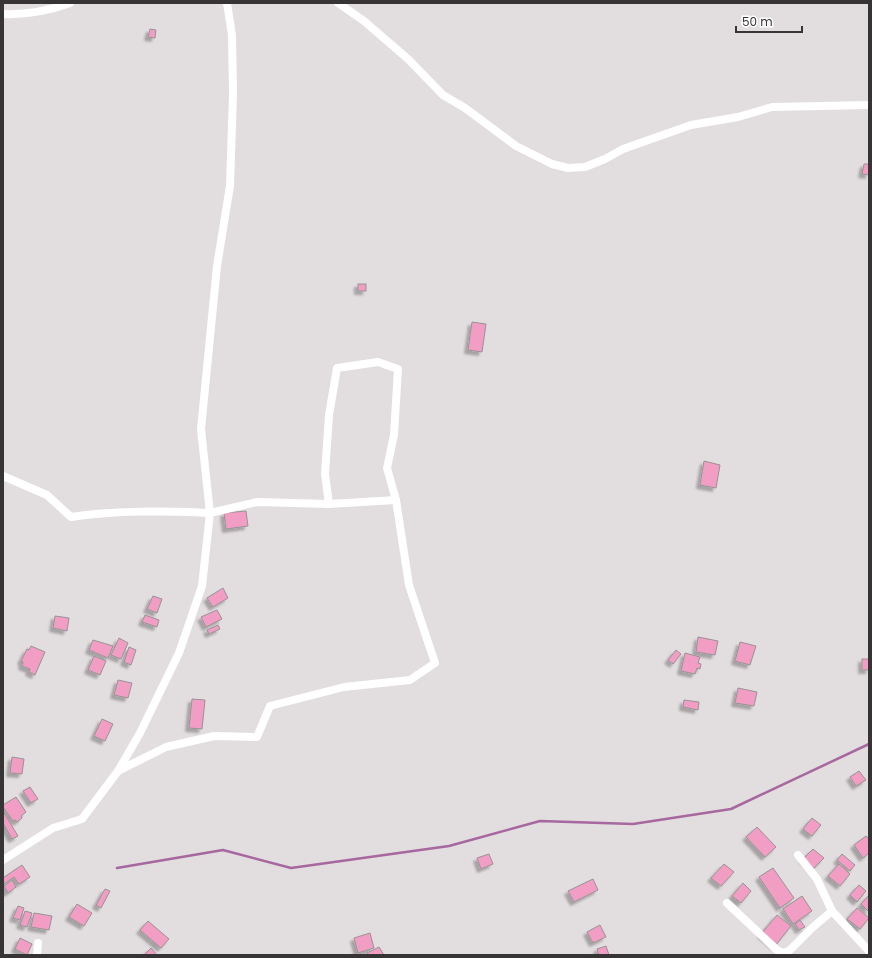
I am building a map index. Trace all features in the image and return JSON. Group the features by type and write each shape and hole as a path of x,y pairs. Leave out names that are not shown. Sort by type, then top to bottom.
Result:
{"street":[{"path":"3,14 21,15 38,13 70,3"},
{"path":"3,860 53,828 82,819 118,771 140,733 181,645 202,586 210,513 201,428 217,266 230,186 233,94 232,35 227,3"},
{"path":"338,3 364,22 408,59 443,95 465,108 516,146 552,164 568,168 585,167 605,159 623,149 690,125 738,117 772,107 869,105"},
{"path":"118,771 166,747 214,736 257,737 270,706 344,687 410,680 435,663 409,585 396,500 387,468 394,435 398,369 378,362 337,368 328,422 325,474 329,504"},
{"path":"3,476 47,495 72,517 100,513 165,511 210,513 257,502 329,504 396,500"},
{"path":"798,855 817,879 832,911 869,950"},
{"path":"727,903 777,950 783,952 789,951 832,911"},
{"path":"37,955 38,943"}],"building":[{"path":"150,29 156,30 155,38 148,37"},
{"path":"864,164 869,164 869,175 862,174"},
{"path":"358,284 366,284 366,291 358,291"},
{"path":"472,322 486,324 482,352 468,350"},
{"path":"704,461 720,465 716,488 700,485"},
{"path":"246,511 248,526 226,529 224,513"},
{"path":"223,588 228,598 213,607 207,598"},
{"path":"153,596 162,599 157,613 147,609"},
{"path":"217,610 222,619 206,627 201,617"},
{"path":"145,615 159,620 157,627 142,622"},
{"path":"55,616 69,618 67,631 53,628"},
{"path":"218,625 220,629 209,634 207,630"},
{"path":"698,637 718,641 715,655 696,652"},
{"path":"119,638 128,643 121,659 111,655"},
{"path":"93,640 113,646 108,658 89,650"},
{"path":"740,642 756,646 750,665 735,661"},
{"path":"31,646 45,652 35,675 29,672 30,669 22,666 23,662 21,661 27,649 29,650"},
{"path":"129,647 136,650 131,665 124,662"},
{"path":"676,650 681,654 673,664 668,660"},
{"path":"685,653 700,657 698,663 701,664 700,669 697,668 695,674 681,671"},
{"path":"94,656 106,661 100,675 88,670"},
{"path":"862,659 869,659 869,670 862,670"},
{"path":"118,680 132,683 128,698 114,695"},
{"path":"738,688 757,692 754,706 735,703"},
{"path":"192,699 205,700 202,729 189,728"},
{"path":"684,700 699,702 698,710 683,707"},
{"path":"102,719 113,724 105,741 94,736"},
{"path":"12,757 24,759 22,774 10,773"},
{"path":"859,771 866,780 856,786 850,777"},
{"path":"30,787 38,799 31,803 23,791"},
{"path":"16,797 26,812 17,822 15,820 13,821 3,807 3,805"},
{"path":"3,811 18,836 12,839 3,823"},
{"path":"812,818 821,825 812,836 803,829"},
{"path":"757,827 776,847 765,857 746,837"},
{"path":"866,836 869,839 869,853 863,858 854,845"},
{"path":"813,849 824,858 813,869 803,859"},
{"path":"489,854 493,864 481,869 477,858"},
{"path":"842,854 855,865 850,871 837,860"},
{"path":"724,864 734,872 721,886 711,878"},
{"path":"839,864 850,874 840,886 828,876"},
{"path":"22,865 30,877 19,884 14,877 4,884 3,878"},
{"path":"773,868 794,898 780,908 759,877"},
{"path":"593,879 598,890 574,902 568,891"},
{"path":"12,880 16,887 8,893 4,886"},
{"path":"743,883 751,891 741,903 732,896"},
{"path":"859,885 866,891 857,902 850,895"},
{"path":"105,889 110,891 101,908 96,905"},
{"path":"869,895 869,912 861,904"},
{"path":"802,896 812,911 793,924 783,909"},
{"path":"77,904 92,913 84,926 69,917"},
{"path":"18,906 24,908 20,920 13,918"},
{"path":"857,908 869,918 860,929 847,919"},
{"path":"25,911 32,913 27,927 20,925"},
{"path":"34,913 52,916 49,930 31,927"},
{"path":"777,915 791,926 775,946 761,934"},
{"path":"800,920 805,927 799,930 795,924"},
{"path":"148,921 169,939 161,948 140,930"},
{"path":"600,925 606,937 593,943 587,932"},
{"path":"370,933 374,948 358,953 354,938"},
{"path":"20,938 32,944 27,955 15,949"},
{"path":"606,946 609,955 599,955 597,949"},
{"path":"379,947 384,955 368,955 367,953"},
{"path":"151,948 157,955 144,955"}],"waterway":[{"path":"117,868 223,850 291,868 449,846 540,821 633,824 731,809 869,744"}]}
